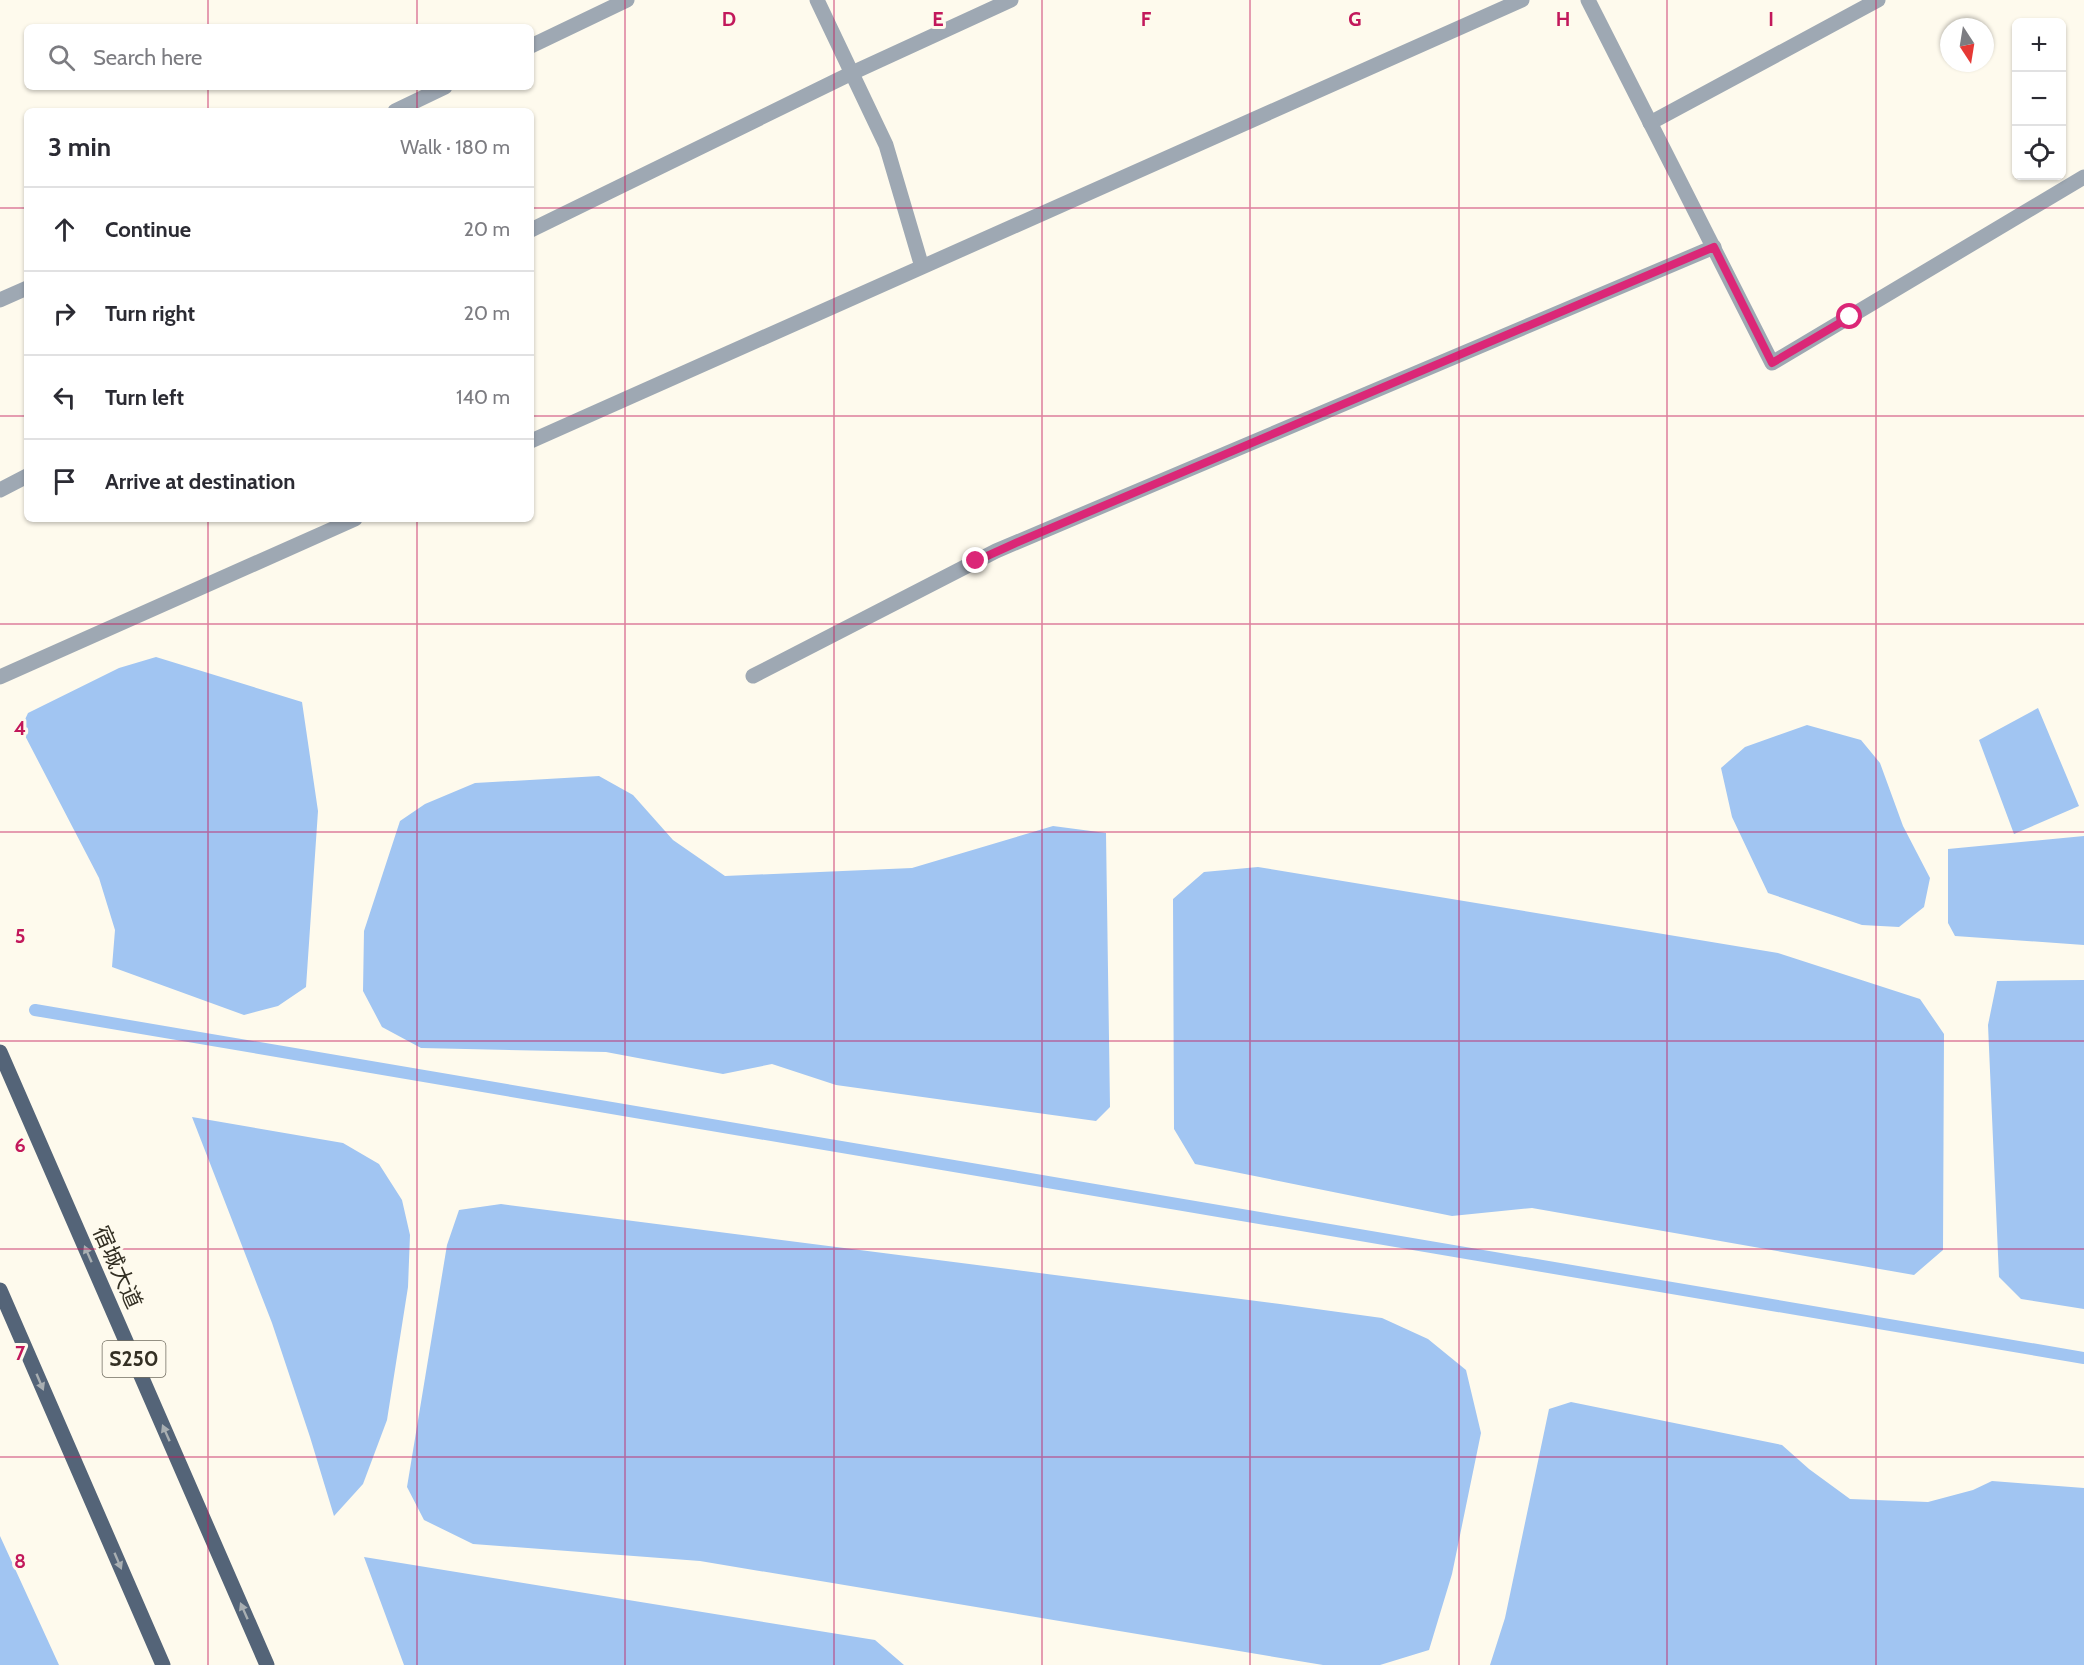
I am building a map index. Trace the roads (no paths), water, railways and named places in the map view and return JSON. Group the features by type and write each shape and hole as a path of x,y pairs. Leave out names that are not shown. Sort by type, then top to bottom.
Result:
{"main road":[{"name":"宿城大道","path":"0,1052 267,1665"},
{"path":"0,1290 163,1665"}],"street":[{"path":"534,45 627,0"},
{"path":"817,0 886,145 921,267"},
{"path":"534,229 852,73 1011,0"},
{"path":"534,440 1522,0"},
{"path":"1588,0 1772,363 2084,177"},
{"path":"1650,123 1878,0"},
{"path":"401,108 439,90"},
{"path":"753,676 996,551 1714,247"},
{"path":"0,300 24,289"},
{"path":"0,490 24,478"},
{"path":"0,677 348,522"}],"water":[{"path":"156,657 302,702 318,811 306,987 278,1006 244,1015 112,967 115,930 99,878 21,728 28,713 119,668"},
{"path":"2038,708 2079,806 2014,834 1979,740"},
{"path":"1807,725 1861,740 1880,763 1903,826 1930,878 1924,907 1899,927 1862,925 1768,893 1732,817 1721,768 1745,747"},
{"path":"599,776 633,795 673,840 725,876 912,868 1053,826 1106,833 1110,1107 1096,1121 836,1085 772,1064 723,1074 606,1052 421,1048 382,1027 363,991 364,931 400,821 425,804 475,783"},
{"path":"2084,836 2084,945 1955,936 1948,923 1948,849"},
{"path":"1258,867 1778,953 1920,999 1944,1034 1943,1250 1914,1275 1532,1208 1452,1216 1195,1164 1174,1129 1173,899 1204,872"},
{"path":"2084,980 2084,1309 2021,1299 1999,1277 1988,1025 1997,981"},
{"path":"192,1117 343,1143 379,1164 402,1200 410,1235 408,1287 387,1420 363,1484 334,1516 272,1323"},
{"path":"501,1204 1382,1318 1428,1339 1466,1370 1481,1433 1452,1574 1429,1650 1380,1665 1323,1665 700,1561 473,1544 424,1520 407,1487 447,1245 459,1210"},
{"path":"1571,1402 1782,1445 1809,1469 1850,1499 1928,1502 1973,1490 1992,1481 2084,1488 2084,1665 1490,1665 1505,1618 1549,1409"},
{"path":"0,1536 59,1665 0,1665"},
{"path":"364,1557 875,1640 904,1665 404,1665"}],"waterway":[{"path":"35,1010 2084,1358"}]}
